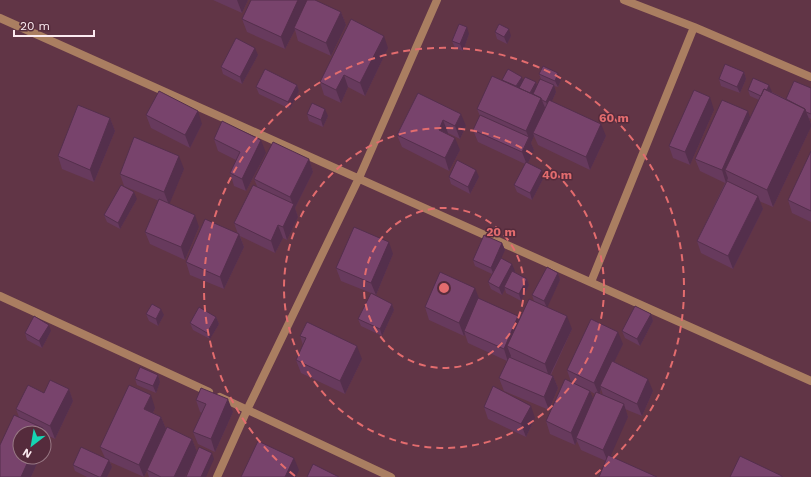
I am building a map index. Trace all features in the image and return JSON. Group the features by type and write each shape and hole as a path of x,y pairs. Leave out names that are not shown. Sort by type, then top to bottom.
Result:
{"street":[{"path":"217,477 247,410 359,178 437,0"},
{"path":"624,0 694,27 811,77"},
{"path":"0,18 811,381"},
{"path":"591,282 694,27"},
{"path":"0,296 391,477"}],"building":[{"path":"251,0 298,0 281,37 242,19"},
{"path":"307,0 315,0 341,12 326,43 294,28"},
{"path":"351,19 384,36 360,83 344,75 336,90 320,82"},
{"path":"459,24 467,27 460,44 452,41"},
{"path":"499,24 509,29 504,37 495,32"},
{"path":"236,38 255,48 240,77 221,67"},
{"path":"725,64 744,72 737,87 719,79"},
{"path":"543,66 558,73 555,81 539,74"},
{"path":"265,69 297,85 288,102 256,87"},
{"path":"508,69 522,77 516,86 502,80"},
{"path":"492,76 541,98 526,131 477,109"},
{"path":"525,77 536,82 530,93 519,88"},
{"path":"753,78 769,85 767,90 764,89 761,96 748,90"},
{"path":"540,79 554,85 546,102 533,94"},
{"path":"794,81 811,88 811,114 806,112 805,109 786,99"},
{"path":"764,89 805,109 767,190 725,170"},
{"path":"694,90 710,97 685,152 669,146"},
{"path":"159,91 198,111 185,135 146,115"},
{"path":"418,93 461,114 455,126 443,120 439,130 455,138 445,158 397,135"},
{"path":"549,100 601,124 586,157 533,133"},
{"path":"722,100 748,111 722,170 695,159"},
{"path":"312,103 325,109 321,120 307,114"},
{"path":"78,105 110,118 90,170 58,156"},
{"path":"480,115 529,137 522,152 473,130"},
{"path":"222,121 261,140 242,179 230,173 240,152 214,139"},
{"path":"134,137 179,156 164,192 120,174"},
{"path":"273,142 309,159 290,197 254,179"},
{"path":"811,151 811,211 788,200"},
{"path":"457,160 476,170 468,187 449,177"},
{"path":"526,162 542,170 530,193 514,185"},
{"path":"727,181 758,196 728,256 697,241"},
{"path":"121,185 134,192 118,223 104,215"},
{"path":"253,185 294,204 283,227 278,225 271,241 234,223"},
{"path":"159,199 195,215 181,247 145,232"},
{"path":"205,219 239,234 220,277 186,262"},
{"path":"354,227 389,242 371,283 336,268"},
{"path":"484,235 502,243 491,268 473,260"},
{"path":"501,258 512,264 499,288 488,282"},
{"path":"547,267 558,273 544,301 532,295"},
{"path":"512,271 527,279 519,294 504,287"},
{"path":"440,272 475,288 459,323 425,307"},
{"path":"371,293 392,304 380,329 358,319"},
{"path":"478,298 518,316 504,349 464,331"},
{"path":"529,299 567,316 545,364 507,346"},
{"path":"152,304 161,309 156,319 146,314"},
{"path":"635,306 651,314 637,339 622,331"},
{"path":"199,307 216,317 207,333 190,323"},
{"path":"34,316 49,325 39,341 25,333"},
{"path":"591,319 618,332 594,383 567,370"},
{"path":"307,322 357,346 340,381 296,360 306,338 300,336"},
{"path":"509,357 553,376 544,397 499,378"},
{"path":"612,361 648,379 637,404 600,386"},
{"path":"140,367 158,375 153,386 135,379"},
{"path":"565,379 590,391 571,433 546,421"},
{"path":"50,380 69,389 51,425 16,409 28,385 44,393"},
{"path":"129,385 151,395 144,409 161,417 139,465 100,447"},
{"path":"493,386 531,406 521,424 484,407"},
{"path":"201,388 228,399 211,439 193,432 206,404 196,400"},
{"path":"596,392 624,404 603,450 576,438"},
{"path":"14,415 36,425 12,425 12,465 26,465 21,477 0,477 0,445"},
{"path":"167,427 192,439 174,477 161,477 147,470"},
{"path":"258,441 294,458 285,477 241,477"},
{"path":"81,447 109,460 101,477 73,465"},
{"path":"199,447 212,453 201,477 186,477"},
{"path":"608,455 657,477 599,477"},
{"path":"740,456 782,476 782,477 730,477"},
{"path":"313,464 339,477 307,477"}]}
